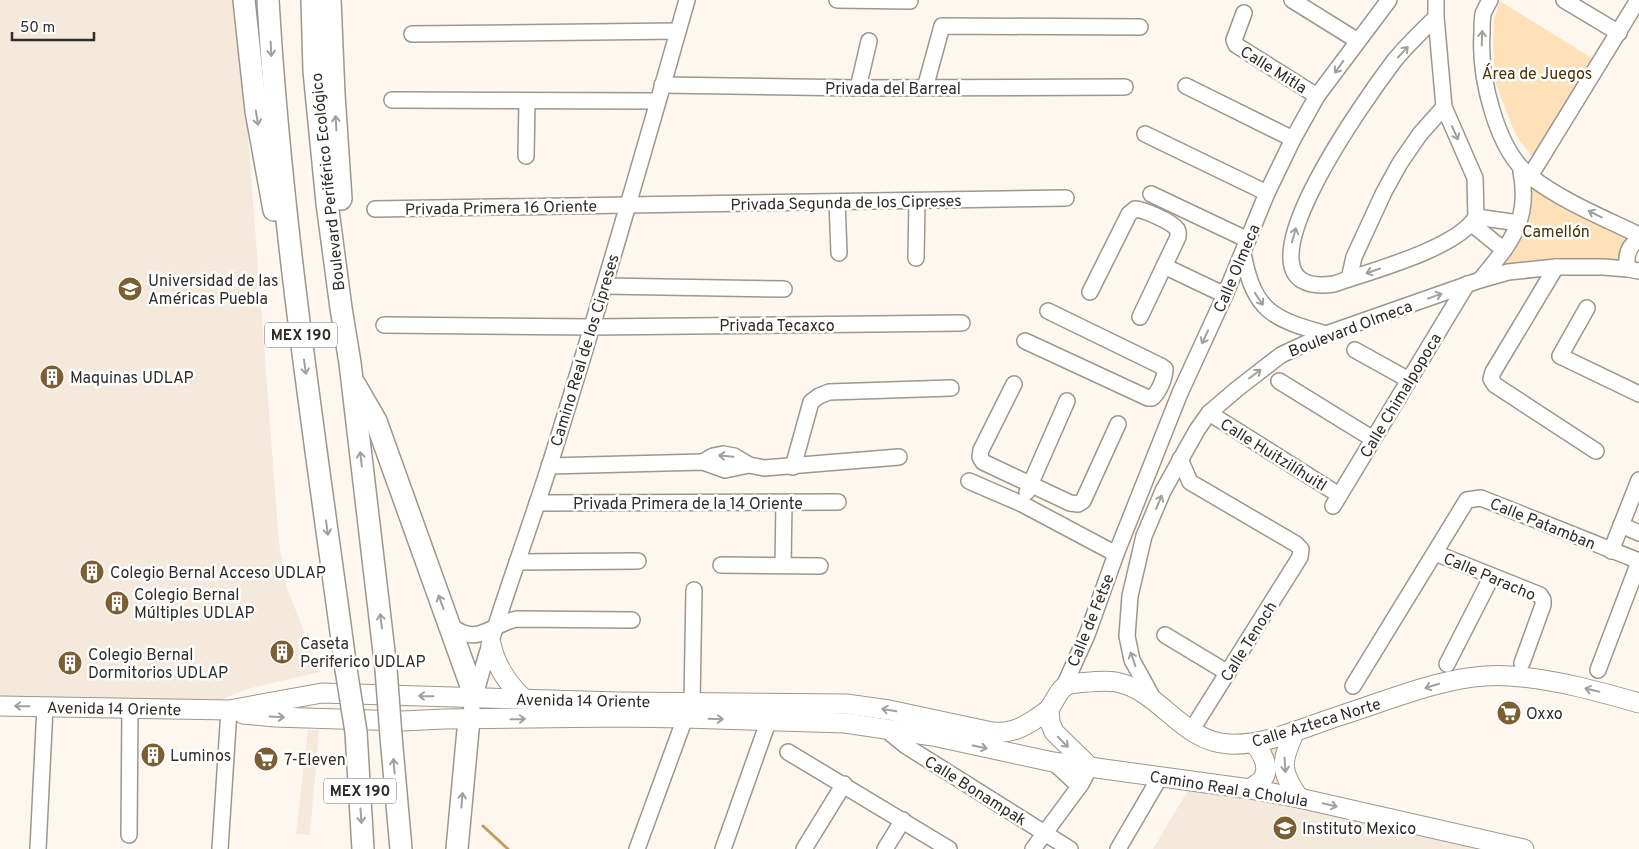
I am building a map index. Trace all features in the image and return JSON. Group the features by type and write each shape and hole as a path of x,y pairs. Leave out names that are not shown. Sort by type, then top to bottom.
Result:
{"highway":[{"path":"244,0 251,75 262,146 275,214 293,276"},
{"name":"MEX 190","path":"268,0 278,134 293,276 356,732 363,849"},
{"name":"Boulevard Periférico Ecológico","path":"312,0 314,71 318,120 338,289 351,371 386,669 401,849"},
{"name":"Boulevard Periférico Ecológico","path":"330,0 336,140 349,292 351,371"},
{"path":"351,371 376,421 475,697"},
{"path":"457,849 470,720"}],"main road":[{"path":"491,644 508,683 523,698"},
{"name":"Calle Azteca Norte","path":"1064,686 1075,683 1117,682 1132,688 1155,702 1202,738 1220,744 1234,745 1254,743 1295,731 1437,684 1476,677 1509,675 1546,680 1594,690 1639,703"},
{"path":"935,728 992,732 1018,729 1049,709 1064,686"},
{"name":"Avenida 14 Oriente","path":"0,706 229,710 322,693 523,698 618,710"},
{"name":"Avenida 14 Oriente","path":"229,710 244,714 275,717 362,721 470,720 618,710 772,711 846,704 889,710 935,728"},
{"path":"1049,709 1050,722 1054,732 1090,767"},
{"name":"Avenida 14 Oriente","path":"772,711 884,728 935,728"},
{"name":"Camino Real a Cholula","path":"935,728 1053,762 1250,789 1299,798 1524,849"},
{"path":"1295,731 1284,756 1284,768 1287,780 1299,798"},
{"path":"1250,789 1262,781 1266,768 1264,755 1254,743"}],"street":[{"name":"Camino Real de los Cipreses","path":"470,720 491,644 592,326 687,0"},
{"path":"837,0 910,1"},
{"path":"1292,0 1358,41"},
{"name":"Calle Olmeca","path":"1116,554 1180,393 1246,247 1267,193 1317,96 1390,0"},
{"path":"1436,0 1444,107 1475,178 1474,220 1504,250"},
{"path":"1490,0 1481,7 1481,43 1486,90 1496,121 1506,143 1525,175 1582,207 1639,235"},
{"path":"1564,0 1619,33"},
{"path":"1525,175 1619,33 1638,0"},
{"name":"Calle Mitla","path":"1244,13 1234,40 1236,45 1317,96"},
{"path":"1436,17 1396,59 1342,136 1314,186 1293,234 1291,255 1294,271 1302,280 1321,286 1334,284 1424,253 1449,240 1474,220 1519,223"},
{"path":"925,88 942,26 1140,26"},
{"path":"412,34 678,31"},
{"path":"858,88 869,41"},
{"name":"Privada del Barreal","path":"662,85 858,88 1125,87"},
{"path":"1186,86 1294,139"},
{"path":"392,100 657,101"},
{"path":"526,156 527,101"},
{"path":"1350,279 1354,257 1384,192 1400,163 1420,134 1444,107"},
{"path":"1145,134 1267,193"},
{"name":"Calle Chimalpopoca","path":"1336,500 1409,380 1473,282 1512,240 1519,223 1525,175"},
{"path":"1151,194 1246,247 1246,269 1253,290 1269,311 1283,320 1326,334"},
{"name":"Privada Segunda de los Cipreses","path":"627,205 1066,198"},
{"path":"916,258 917,201"},
{"path":"837,202 839,253"},
{"name":"Privada Primera 16 Oriente","path":"376,208 627,205"},
{"path":"1090,292 1129,214 1135,209 1142,209 1174,227 1178,232 1178,238 1140,317"},
{"path":"1633,270 1627,254 1631,246 1639,240"},
{"path":"1164,266 1225,295"},
{"path":"1556,267 1493,372 1491,379 1495,384 1596,451"},
{"name":"Boulevard Olmeca","path":"1155,702 1132,660 1127,636 1130,596 1144,536 1163,491 1197,430 1209,413 1236,389 1281,355 1326,334 1473,282 1508,272 1556,267 1633,270"},
{"path":"604,286 784,289"},
{"path":"1587,308 1560,356 1639,394"},
{"path":"1025,341 1148,398 1152,398 1156,394 1165,374 1161,366 1048,311"},
{"name":"Privada Tecaxco","path":"384,325 592,326 962,323"},
{"path":"1355,350 1409,380"},
{"path":"1279,381 1373,439"},
{"path":"1014,384 981,450 980,457 983,462 1070,503 1078,504 1083,501 1118,424"},
{"path":"1160,384 1180,393"},
{"path":"793,467 812,402 819,396 829,392 952,388"},
{"path":"1022,504 1067,401"},
{"name":"Calle Huitzilíhuitl","path":"1209,413 1336,500"},
{"path":"549,466 703,462 713,456 723,454 734,456 749,465 764,468 793,467 899,456"},
{"name":"Calle Tenoch","path":"1180,459 1190,482 1296,544 1301,549 1300,557 1191,731"},
{"name":"Calle Patamban","path":"1353,686 1467,500 1481,498 1611,551 1639,480"},
{"path":"969,481 1022,504 1116,554"},
{"path":"783,565 784,502"},
{"name":"Privada Primera de la 14 Oriente","path":"537,503 838,502"},
{"path":"1621,525 1639,533"},
{"path":"1598,670 1639,562 1611,551"},
{"name":"Calle Paracho","path":"1435,553 1540,595 1544,600 1522,664"},
{"name":"Calle de Fetse","path":"1064,686 1087,635 1116,554"},
{"path":"517,562 638,561"},
{"path":"721,564 820,566"},
{"path":"1447,664 1492,576"},
{"path":"637,849 689,710 694,590"},
{"path":"450,625 462,634 470,635 484,634 497,625 517,619 632,620"},
{"path":"1165,635 1228,674"},
{"path":"38,849 45,707"},
{"path":"129,835 130,708"},
{"path":"220,849 229,710"},
{"path":"723,849 772,711"},
{"name":"Calle Bonampak","path":"884,728 906,746 1070,849"},
{"path":"788,752 904,820 949,849"},
{"path":"1053,762 1079,786"},
{"path":"1033,849 1079,786 1090,767"},
{"path":"1118,849 1160,777"},
{"path":"804,849 844,784"},
{"path":"885,849 904,820"}],"shaded area":[{"name":"Universidad de las Américas Puebla","path":"0,0 234,0 245,96 279,543 287,588 320,672 247,689 213,703 0,699"},
{"path":"308,730 319,730 310,835 296,834"},
{"name":"Instituto Mexico","path":"1190,787 1229,792 1503,849 1153,849"}],"green space":[{"name":"Área de Juegos","path":"1500,1 1595,60 1534,158 1516,136 1496,84 1493,47 1494,19"},
{"name":"Camellón","path":"1530,184 1631,238 1622,261 1495,270 1518,244 1526,229"},
{"path":"1282,740 1285,788 1266,786 1264,745"}],"waterway":[{"path":"483,826 508,849"}],"place":[{"name":"Universidad de las Américas Puebla","path":"130,289"},
{"name":"Maquinas UDLAP","path":"52,377"},
{"name":"Colegio Bernal Acceso UDLAP","path":"92,572"},
{"name":"Colegio Bernal Múltiples UDLAP","path":"117,603"},
{"name":"Caseta Periferico UDLAP","path":"282,652"},
{"name":"Colegio Bernal Dormitorios UDLAP","path":"70,663"},
{"name":"Oxxo","path":"1509,713"},
{"name":"Luminos","path":"153,755"},
{"name":"7-Eleven","path":"266,759"},
{"name":"Instituto Mexico","path":"1285,828"}]}
